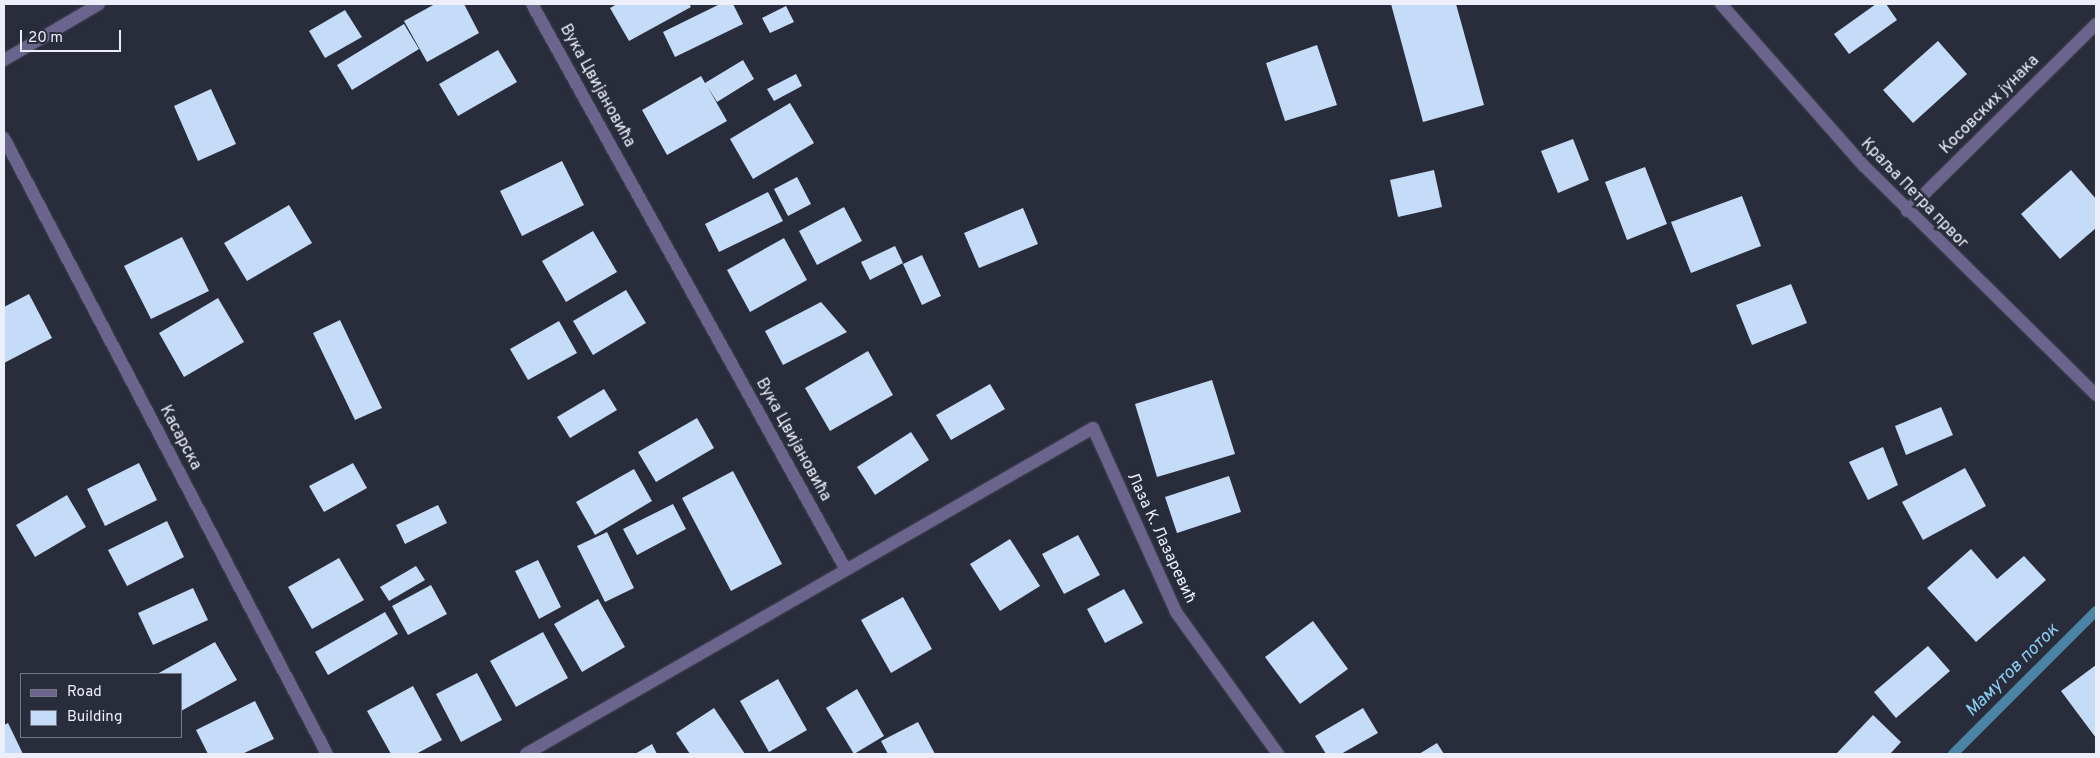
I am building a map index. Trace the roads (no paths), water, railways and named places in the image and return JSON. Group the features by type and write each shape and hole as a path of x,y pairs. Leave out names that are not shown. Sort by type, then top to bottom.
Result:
{"street":[{"path":"4,60 99,4"},
{"name":"Вука Цвијановића","path":"532,4 846,570"},
{"name":"Краља Петра првог","path":"1721,4 1812,110 1907,210 2096,394"},
{"name":"Косовских јунака","path":"1907,210 2096,24"},
{"name":"Касарска","path":"4,138 327,754"},
{"name":"Лаза К. Лазаревић","path":"846,570 1093,428 1176,612 1278,754"},
{"path":"526,754 846,570"}],"waterway":[{"name":"Мамутов поток","path":"1953,754 2096,611"}]}
